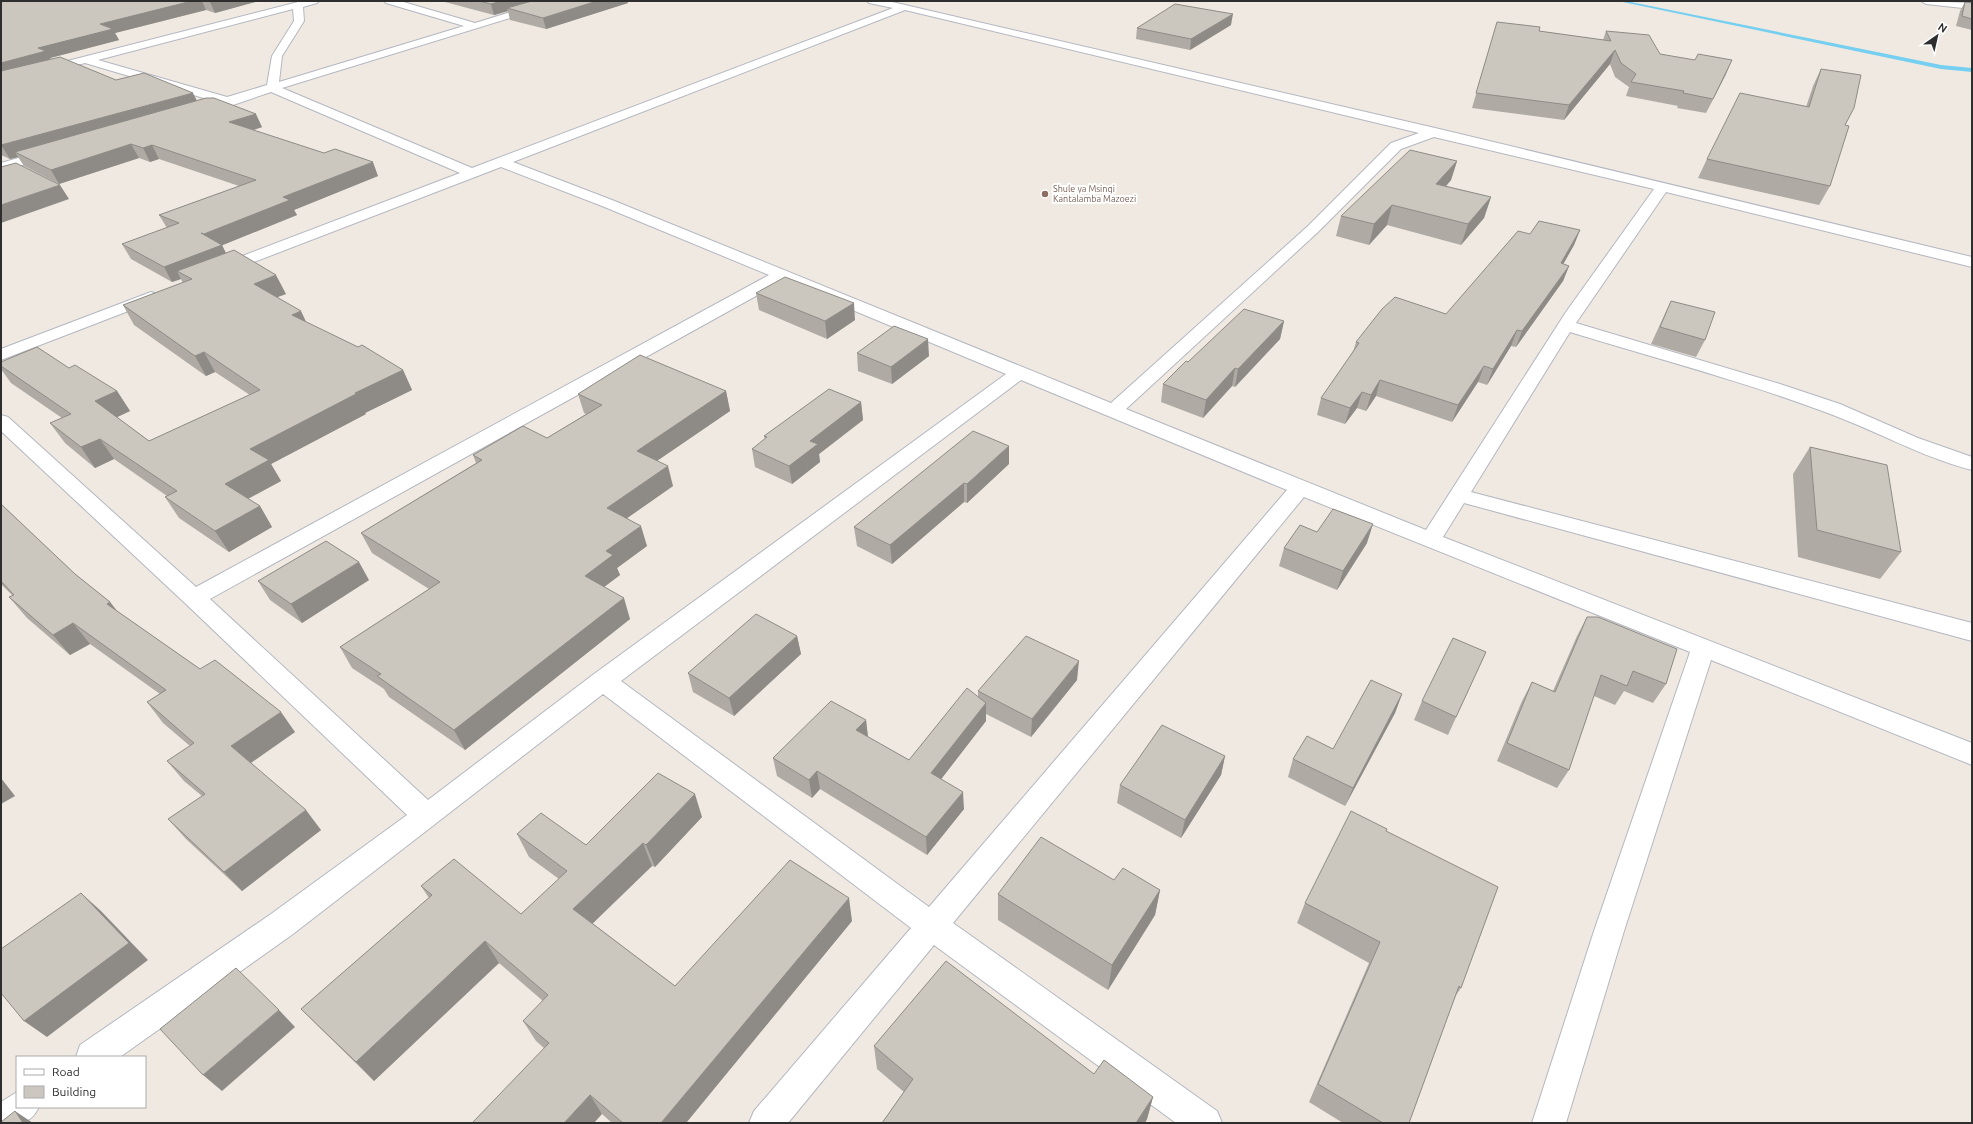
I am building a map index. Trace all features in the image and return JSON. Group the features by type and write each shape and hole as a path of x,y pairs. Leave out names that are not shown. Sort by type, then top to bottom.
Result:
{"street":[{"path":"1,81 314,1"},
{"path":"389,1 472,25"},
{"path":"191,112 228,102 472,25 556,1"},
{"path":"872,1 904,7 1262,94 1435,132 1972,262"},
{"path":"1926,1 1972,6"},
{"path":"272,88 277,56 299,21 298,5"},
{"path":"207,275 904,7"},
{"path":"86,60 228,102"},
{"path":"272,88 472,173"},
{"path":"1396,146 1399,124"},
{"path":"1113,411 1313,229 1396,146 1435,132"},
{"path":"1,167 62,149"},
{"path":"501,162 607,203 1300,488 1972,754"},
{"path":"1431,539 1566,325 1663,188"},
{"path":"194,598 782,275"},
{"path":"1,355 163,292"},
{"path":"1566,325 1767,386 1833,408 1911,442 1972,464"},
{"path":"93,1056 282,924 427,816 603,681 1018,373"},
{"path":"1,421 194,598 427,816"},
{"path":"766,1123 1300,488"},
{"path":"1458,495 1972,632"},
{"path":"1549,1123 1609,931 1704,648"},
{"path":"603,681 932,926 1205,1123"},
{"path":"1,1123 21,1108"}],"building":[{"path":"1,1 192,1 100,24 113,29 38,48 46,51 1,63"},
{"path":"479,1 502,1 491,4"},
{"path":"532,1 597,1 543,18 507,8"},
{"path":"1965,2 1972,3 1972,19 1962,16"},
{"path":"1175,4 1233,14 1191,39 1137,28"},
{"path":"1497,22 1540,27 1539,31 1611,41 1606,31 1649,35 1660,54 1695,60 1698,54 1732,60 1713,99 1683,93 1684,91 1631,82 1636,74 1621,63 1615,50 1569,105 1476,93"},
{"path":"60,57 116,80 144,73 193,93 1,145 1,71"},
{"path":"1821,69 1861,75 1854,108 1845,125 1849,126 1830,186 1707,159 1740,93 1809,107"},
{"path":"206,98 214,98 256,114 229,122 324,153 335,149 373,162 283,197 290,200 204,234 201,233 222,245 164,267 122,244 179,223 159,215 256,180 152,145 143,148 131,144 51,170 15,152"},
{"path":"1410,150 1457,161 1436,184 1491,197 1468,224 1392,205 1374,224 1341,216"},
{"path":"16,163 60,185 1,205 1,167"},
{"path":"1539,221 1580,230 1561,263 1569,266 1522,331 1517,330 1493,369 1484,366 1458,405 1380,380 1371,395 1362,392 1350,408 1321,398 1359,343 1356,342 1382,309 1395,297 1446,314 1518,231 1530,234"},
{"path":"234,250 276,275 254,284 301,311 292,315 358,347 362,345 403,370 355,393 356,394 250,449 269,460 225,484 260,506 215,531 165,497 177,491 100,439 81,447 50,423 71,414 1,366 1,362 37,347 69,368 75,365 117,391 95,401 149,441 260,390 204,352 195,356 123,305 192,279 177,271"},
{"path":"785,277 854,303 825,321 756,293"},
{"path":"1671,301 1715,312 1705,340 1660,327"},
{"path":"1244,309 1284,321 1238,369 1235,368 1206,400 1163,384 1186,361 1188,362"},
{"path":"894,326 928,339 891,367 857,353"},
{"path":"640,355 726,391 637,451 668,466 607,508 641,526 606,551 613,555 585,576 624,598 454,730 377,676 381,674 340,647 440,582 361,533 482,460 473,455 523,426 547,438 602,405 578,394"},
{"path":"829,389 861,402 810,441 818,444 789,466 752,449 767,437 764,436"},
{"path":"973,431 1009,446 967,484 964,483 890,545 854,527"},
{"path":"1810,447 1887,465 1901,552 1817,530"},
{"path":"1,504 75,574 110,602 107,604 200,669 215,660 281,712 231,746 306,810 224,872 168,819 205,794 167,761 194,743 147,702 166,690 73,623 53,635 9,597 14,595 1,581"},
{"path":"1333,509 1373,524 1343,571 1284,548 1300,525 1317,532"},
{"path":"326,541 359,562 291,604 258,581"},
{"path":"756,614 797,636 729,698 688,673"},
{"path":"1587,617 1598,617 1677,649 1666,684 1633,671 1627,686 1601,675 1569,770 1507,743 1532,682 1555,692"},
{"path":"1026,636 1079,661 1032,719 978,691"},
{"path":"1453,638 1486,652 1456,717 1422,701"},
{"path":"1371,680 1402,694 1353,788 1293,759 1307,736 1333,749"},
{"path":"967,688 986,703 931,773 963,792 926,837 817,771 809,780 773,758 831,701 866,720 856,730 909,760"},
{"path":"1162,725 1225,756 1185,820 1120,785"},
{"path":"658,773 695,794 646,845 643,843 573,909 675,986 790,860 849,898 661,1123 623,1123 590,1095 564,1123 472,1123 549,1043 523,1021 548,995 485,941 356,1062 301,1009 432,895 421,886 454,859 521,914 567,871 517,834 541,813 586,845"},
{"path":"1351,811 1387,829 1386,831 1498,887 1461,988 1459,986 1409,1123 1383,1123 1318,1084 1380,942 1305,903"},
{"path":"1041,837 1114,880 1123,868 1160,890 1112,965 998,894"},
{"path":"81,893 129,943 24,1021 1,993 1,949"},
{"path":"946,961 1094,1074 1104,1060 1153,1097 1136,1123 882,1123 913,1079 874,1046"},
{"path":"236,968 279,1010 203,1075 160,1029"},
{"path":"15,1111 23,1123 1,1123 1,1122"}],"waterway":[{"path":"1620,1 1941,67 1972,70"}],"place":[{"name":"Shule ya Msingi Kantalamba Mazoezi","path":"1045,194"}]}
